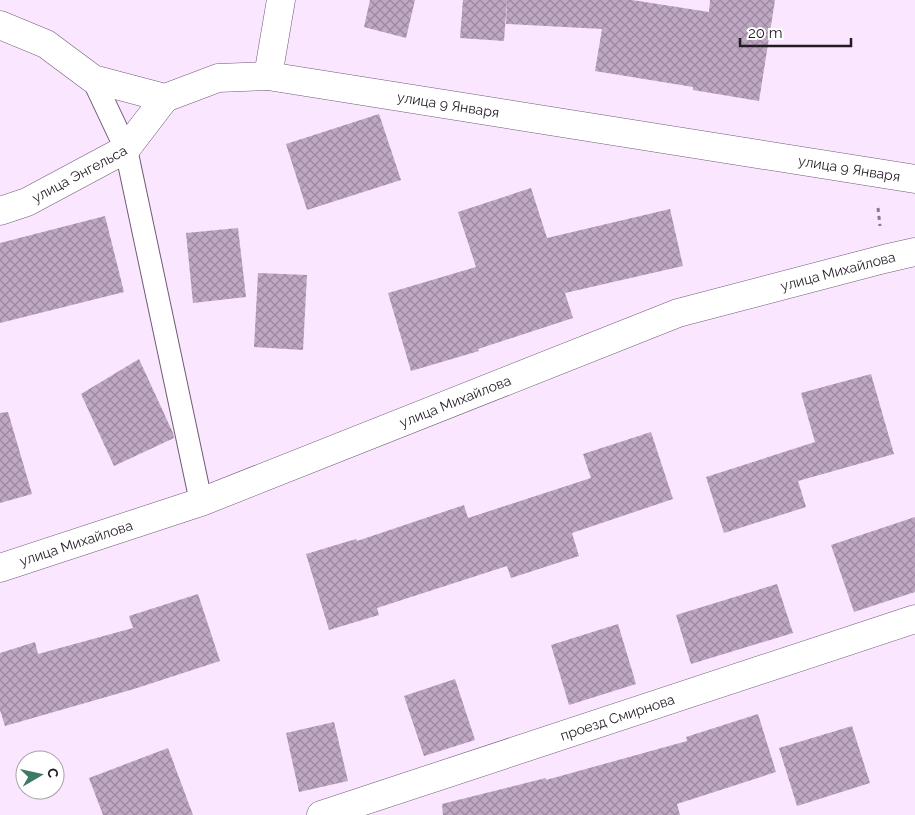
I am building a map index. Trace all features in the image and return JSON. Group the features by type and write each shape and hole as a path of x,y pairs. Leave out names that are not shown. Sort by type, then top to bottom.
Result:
{"street":[{"path":"268,76 281,0"},
{"path":"0,25 46,44 93,79 165,98"},
{"name":"улица 9 Января","path":"165,98 218,78 268,76 915,179"},
{"name":"улица Энгельса","path":"0,212 27,202 126,149 165,98"},
{"name":"улица Михайлова","path":"0,568 201,502 678,313 915,252"},
{"name":"проезд Смирнова","path":"321,815 915,620"}],"lane":[{"path":"93,79 126,149 201,502"}],"path":[{"path":"875,172 884,259"}],"building":[{"path":"370,0 415,0 406,38 364,27"},
{"path":"463,0 507,0 504,41 460,38"},
{"path":"507,0 632,0 709,12 710,0 775,0 759,101 693,90 693,87 595,71 602,29 506,24"},
{"path":"379,114 401,180 307,210 286,144"},
{"path":"531,188 547,238 670,209 683,266 565,293 573,318 478,349 479,351 411,371 388,293 476,267 458,212"},
{"path":"105,216 124,292 0,323 0,243"},
{"path":"238,228 246,297 193,303 186,233"},
{"path":"258,273 307,275 303,350 254,347"},
{"path":"139,359 174,438 114,466 81,394"},
{"path":"871,374 894,454 798,481 806,507 724,533 706,477 815,442 801,393"},
{"path":"8,412 32,494 0,503 0,413"},
{"path":"651,432 673,499 572,533 579,556 511,578 507,566 377,608 379,615 329,630 306,554 356,539 357,541 464,505 468,518 591,478 583,454"},
{"path":"915,517 915,592 854,612 831,545"},
{"path":"777,584 793,633 691,664 676,615"},
{"path":"198,594 220,661 134,689 5,726 0,710 0,653 35,642 38,654 133,628 129,616"},
{"path":"618,624 636,684 569,705 551,645"},
{"path":"455,679 475,740 424,756 404,696"},
{"path":"758,714 776,772 677,804 680,815 443,815 442,804 546,778 546,780 687,741 686,737"},
{"path":"334,722 348,781 299,792 286,733"},
{"path":"852,726 870,783 797,806 779,748"},
{"path":"168,748 193,815 103,815 89,778"}]}
